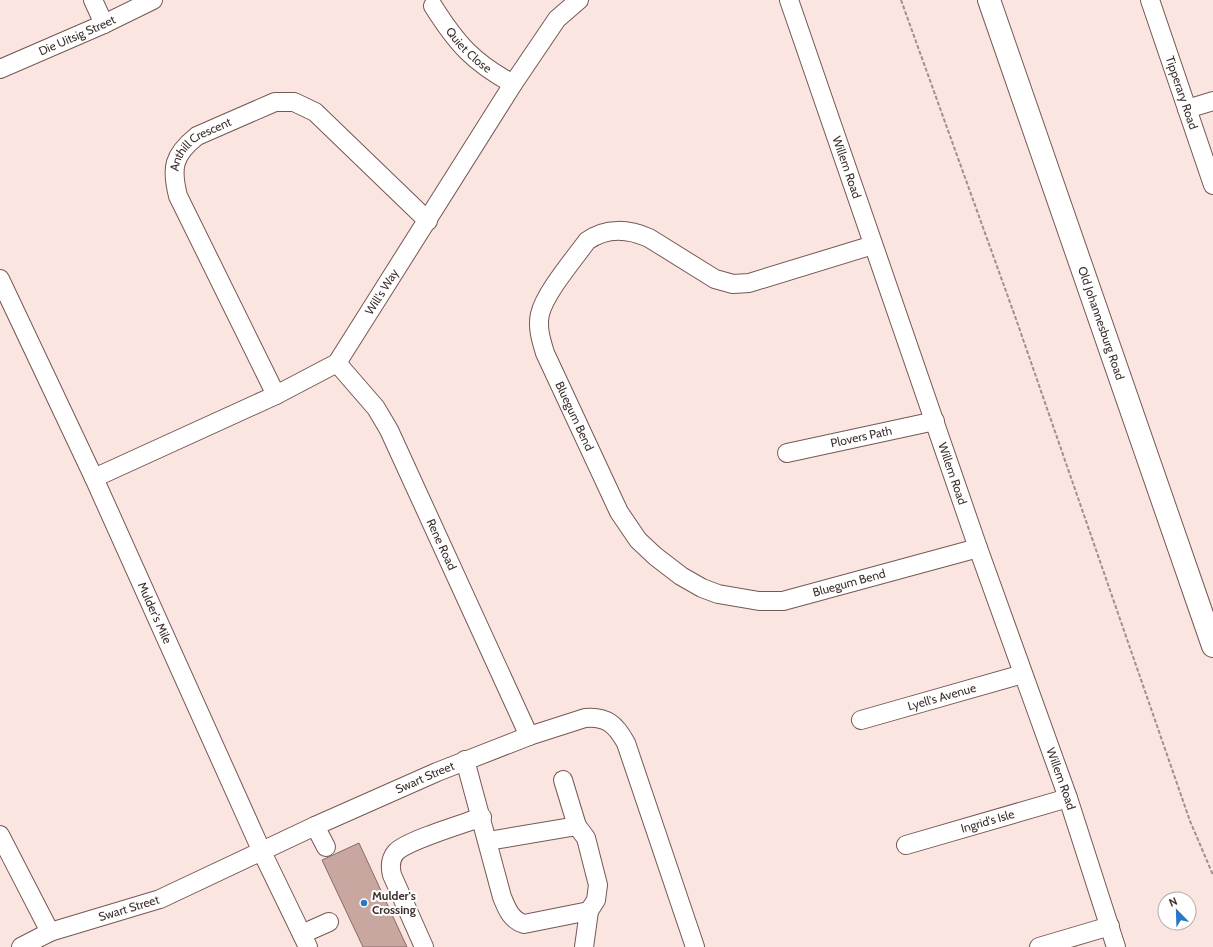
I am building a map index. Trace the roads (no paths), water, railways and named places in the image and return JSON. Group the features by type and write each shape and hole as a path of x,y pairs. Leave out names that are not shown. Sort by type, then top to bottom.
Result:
{"main road":[{"name":"Old Johannesburg Road","path":"989,0 1213,646"}],"street":[{"path":"93,0 104,24"},
{"name":"Die Uitsig Street","path":"0,69 104,24 154,0"},
{"name":"Will's Way","path":"94,478 276,395 337,363 428,221 513,84 557,20 579,0"},
{"name":"Willem Road","path":"789,0 978,548 1068,798 1116,947"},
{"name":"Tipperary Road","path":"1150,0 1213,185"},
{"name":"Quiet Close","path":"433,6 450,33 464,50 492,72 513,84"},
{"path":"1187,109 1213,101"},
{"name":"Anthill Crescent","path":"276,395 178,196 173,174 175,163 183,148 197,136 275,102 294,102 314,112 428,221"},
{"name":"Bluegum Bend","path":"873,245 749,283 733,284 715,279 649,238 638,233 627,231 608,231 593,236 587,241 548,298 540,312 540,337 552,367 627,527 655,556 681,576 702,588 718,594 759,601 783,601 806,596 978,548"},
{"name":"Mulder's Mile","path":"0,279 94,478 262,852 306,940"},
{"name":"Rene Road","path":"337,363 376,408 389,430 529,736"},
{"name":"Plovers Path","path":"787,453 935,421"},
{"name":"Lyell's Avenue","path":"860,720 1023,674"},
{"name":"Swart Street","path":"21,947 50,932 160,899 315,826 465,760 529,736 585,718 593,717 603,718 619,732 626,743 695,947"},
{"path":"465,760 482,817 502,897 516,922 524,924 589,911"},
{"path":"563,780 577,826 586,838 598,885 596,900 589,911 584,947"},
{"name":"Ingrid's Isle","path":"906,845 1068,798"},
{"path":"424,947 392,875 390,868 393,858 396,852 409,844 482,817"},
{"path":"315,826 326,847"},
{"path":"488,841 577,826"},
{"path":"0,835 50,932"},
{"path":"306,940 329,922"},
{"path":"1039,947 1110,926"}],"place":[{"name":"Mulder's Crossing","path":"364,903"}]}
